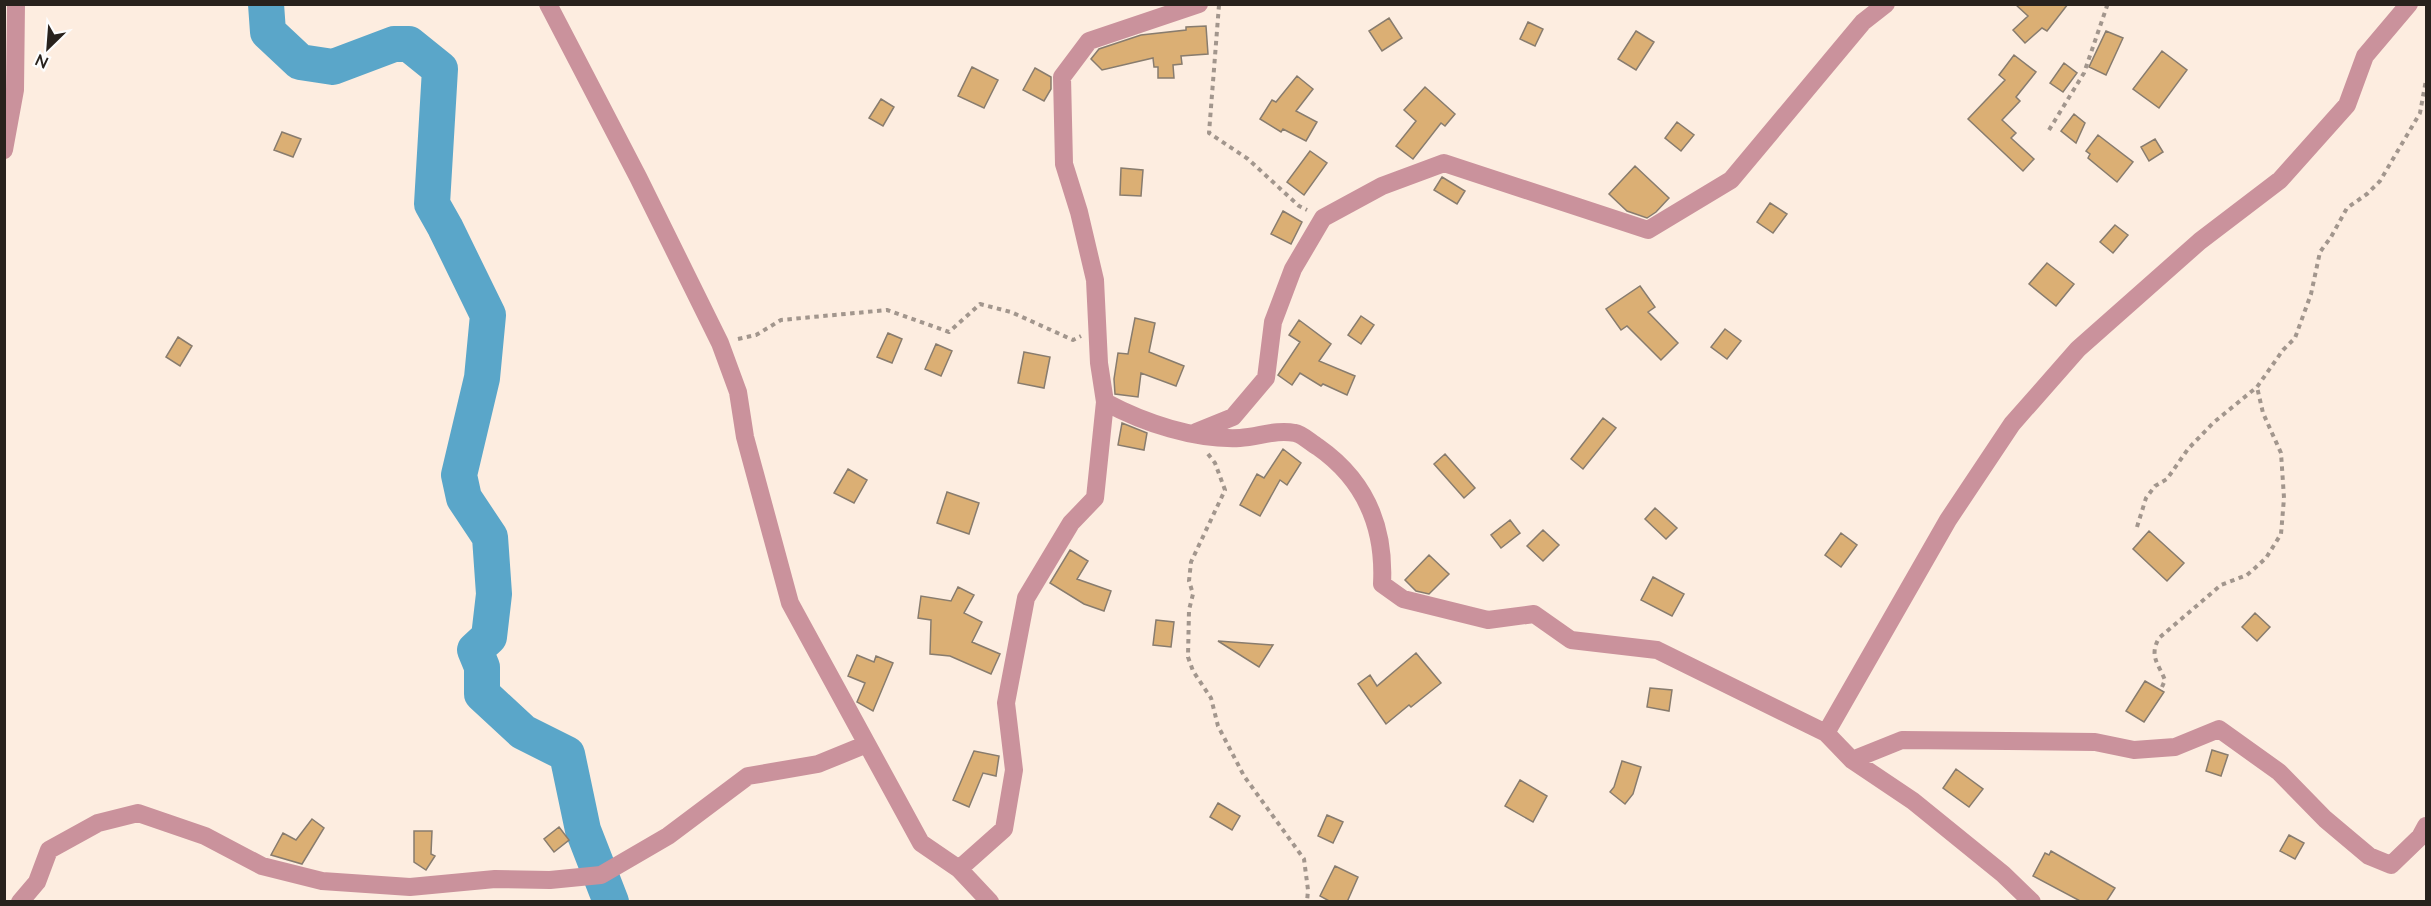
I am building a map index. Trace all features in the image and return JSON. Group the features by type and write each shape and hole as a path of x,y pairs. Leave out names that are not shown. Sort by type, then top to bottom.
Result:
{"street":[{"path":"4,150 15,90 16,4"},
{"path":"548,4 638,177 720,343 738,392 745,437 790,603 921,843 959,869 990,902"},
{"path":"959,869 1004,829 1014,770 1006,703 1026,598 1071,524 1095,498 1105,402 1099,363 1095,280 1064,164 1062,77 1089,41 1199,4"},
{"path":"1191,434 1233,417 1266,378 1273,322 1293,269 1323,218 1382,186 1444,163 1648,230 1731,180 1863,22 1886,4"},
{"path":"1826,733 1948,519 2012,424 2078,349 2200,241 2280,180 2347,105 2365,56 2409,4"},
{"path":"1105,402 1122,411 1191,434 1240,438 1269,432 1296,433 1330,456 1359,485 1376,521 1383,561 1382,584 1403,599 1488,620 1534,614 1571,640 1657,650 1826,733 1852,759 1913,801 2003,874 2032,902"},
{"path":"1852,759 1902,740 2095,742 2134,750 2175,747 2219,729 2279,772 2325,819 2369,856 2391,865 2420,837 2427,826"},
{"path":"20,902 37,882 49,850 98,823 138,813 205,836 262,866 322,881 410,887 495,879 550,880 601,875 668,836 748,776 818,764 867,744"}],"path":[{"path":"1219,4 1209,133 1248,159 1299,206 1323,218"},
{"path":"2049,130 2084,73 2107,6 2105,4"},
{"path":"2136,527 2146,498 2155,486 2168,479 2188,449 2213,423 2257,387 2283,350 2295,338 2311,294 2320,252 2347,208 2367,194 2380,181 2420,113 2427,80"},
{"path":"720,343 756,335 781,320 887,310 949,332 980,304 1011,312 1073,340 1097,328"},
{"path":"2162,687 2165,680 2153,654 2159,639 2221,585 2247,575 2266,558 2281,534 2284,498 2281,453 2263,413 2257,387"},
{"path":"1191,434 1215,463 1225,490 1191,562 1189,581 1194,594 1189,610 1188,657 1193,671 1211,698 1218,726 1244,776 1304,859 1308,890 1307,902"}],"building":[{"path":"2015,4 2068,4 2047,31 2042,28 2025,43 2013,30 2028,16"},
{"path":"1389,18 1402,38 1382,51 1369,31"},
{"path":"1528,22 1543,29 1535,46 1520,39"},
{"path":"1206,26 1208,54 1181,56 1182,64 1173,65 1174,78 1158,78 1158,67 1154,67 1153,58 1102,70 1091,59 1099,49 1141,35"},
{"path":"1636,31 1654,42 1636,70 1618,59"},
{"path":"2106,31 2123,38 2106,75 2089,67"},
{"path":"2162,51 2187,70 2159,108 2133,89"},
{"path":"2014,55 2036,72 2016,97 2020,101 2002,120 2016,133 2011,138 2034,159 2023,171 1968,119 2005,80 1999,75"},
{"path":"2064,63 2077,73 2063,92 2050,83"},
{"path":"972,67 998,80 984,108 958,96"},
{"path":"1035,68 1051,77 1051,89 1044,101 1023,90"},
{"path":"1297,76 1313,89 1296,111 1317,122 1306,141 1283,129 1281,132 1260,119 1272,100 1276,102"},
{"path":"1425,87 1455,114 1445,126 1441,123 1413,159 1396,146 1416,121 1404,110"},
{"path":"881,99 894,107 883,126 869,118"},
{"path":"2074,114 2085,123 2076,143 2061,131"},
{"path":"1677,122 1694,135 1681,151 1665,138"},
{"path":"282,132 301,139 293,157 274,150"},
{"path":"2098,135 2133,162 2117,182 2088,158 2090,154 2086,151"},
{"path":"2155,139 2163,152 2149,161 2141,147"},
{"path":"1310,151 1327,163 1304,195 1287,182"},
{"path":"1635,166 1669,198 1647,218 1627,211 1609,194"},
{"path":"1121,168 1143,170 1141,196 1120,195"},
{"path":"1442,177 1465,191 1457,204 1434,190"},
{"path":"1770,203 1787,214 1773,233 1757,222"},
{"path":"1283,211 1302,222 1291,244 1271,234"},
{"path":"2115,225 2128,235 2113,253 2100,242"},
{"path":"2047,263 2074,284 2056,306 2029,284"},
{"path":"1640,286 1655,307 1648,312 1678,343 1661,360 1627,326 1621,330 1606,309"},
{"path":"1361,316 1374,325 1361,344 1348,335"},
{"path":"1135,318 1155,323 1149,352 1184,366 1176,386 1141,373 1138,397 1115,394 1114,379 1118,353 1128,354"},
{"path":"1299,320 1331,344 1319,361 1355,376 1347,395 1323,384 1321,386 1300,373 1292,385 1278,375 1300,342 1289,335"},
{"path":"1725,329 1741,341 1727,359 1711,347"},
{"path":"888,333 902,339 892,363 877,357"},
{"path":"178,337 192,346 180,366 166,357"},
{"path":"936,344 952,351 941,376 925,369"},
{"path":"1024,352 1050,357 1044,388 1018,383"},
{"path":"1603,418 1616,428 1583,469 1571,459"},
{"path":"1122,423 1147,433 1144,450 1118,445"},
{"path":"1283,449 1301,463 1287,485 1280,480 1260,516 1240,505 1257,474 1264,478"},
{"path":"1445,454 1475,488 1464,498 1434,464"},
{"path":"848,469 867,480 854,503 834,493"},
{"path":"947,492 979,503 969,534 937,523"},
{"path":"1655,508 1677,528 1666,539 1645,519"},
{"path":"1510,520 1520,533 1501,548 1491,535"},
{"path":"1543,530 1559,545 1543,561 1527,546"},
{"path":"2149,531 2184,563 2167,581 2133,549"},
{"path":"1841,533 1857,545 1841,567 1825,555"},
{"path":"1070,550 1088,561 1077,579 1111,591 1104,611 1084,604 1050,583"},
{"path":"1429,555 1449,574 1429,594 1416,591 1405,580"},
{"path":"1653,577 1684,594 1672,616 1641,600"},
{"path":"958,587 974,595 964,613 982,622 972,642 1000,654 991,674 950,656 930,654 931,620 918,618 921,596 951,601"},
{"path":"2255,613 2270,627 2257,641 2242,627"},
{"path":"1156,620 1174,622 1171,647 1153,645"},
{"path":"1218,641 1273,645 1259,667"},
{"path":"1416,653 1441,683 1386,724 1358,684 1370,675 1377,686"},
{"path":"857,655 874,662 876,656 893,663 873,711 857,702 865,683 848,676"},
{"path":"2145,681 2164,692 2144,722 2126,711"},
{"path":"1650,688 1672,690 1669,711 1647,707"},
{"path":"2212,750 2228,755 2221,776 2206,771"},
{"path":"974,751 999,756 996,776 983,773 969,807 953,800"},
{"path":"1622,761 1641,767 1633,794 1625,804 1610,792 1614,787"},
{"path":"1956,769 1983,789 1969,807 1943,788"},
{"path":"1520,780 1547,796 1533,822 1505,806"},
{"path":"1218,803 1240,816 1232,830 1210,817"},
{"path":"1327,815 1343,822 1333,843 1318,836"},
{"path":"312,819 324,828 302,864 271,855 283,833 296,840"},
{"path":"559,827 569,840 554,852 544,839"},
{"path":"414,831 432,831 431,854 435,856 426,870 414,862"},
{"path":"2289,835 2304,843 2295,859 2280,851"},
{"path":"2051,851 2115,888 2106,902 2082,902 2033,876 2045,853 2049,855"},
{"path":"1335,866 1358,877 1347,902 1331,902 1320,896"}],"waterway":[{"path":"266,4 268,32 300,62 333,67 394,44 409,44 440,69 432,204 488,315 482,378 459,475 464,498 490,537 494,594 489,637 475,650 482,667 482,694 523,732 567,754 583,830 611,902"}]}
